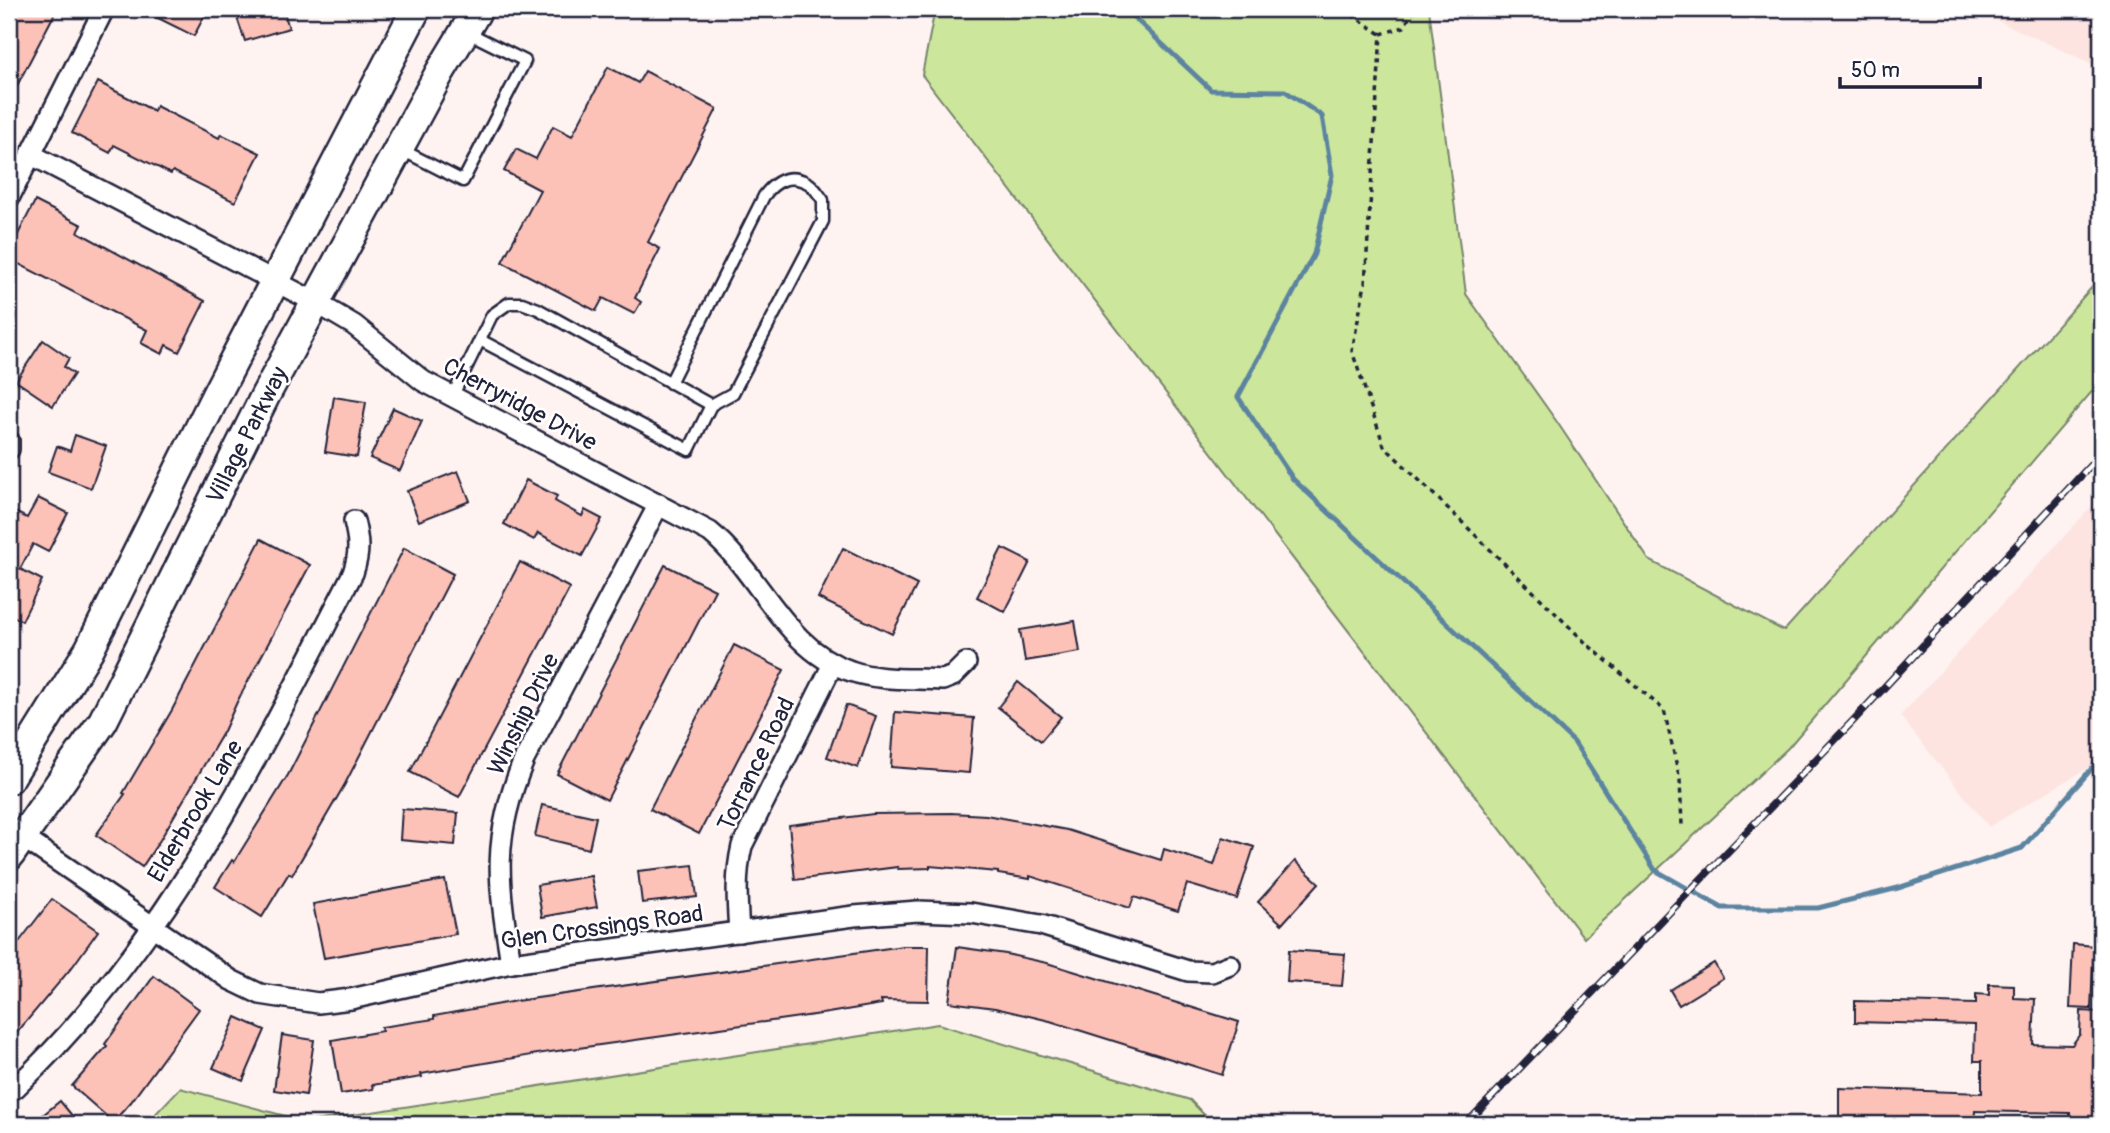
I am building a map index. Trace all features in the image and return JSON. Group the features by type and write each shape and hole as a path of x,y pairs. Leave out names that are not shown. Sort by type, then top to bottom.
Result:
{"main road":[{"name":"Village Parkway","path":"9,779 89,650 274,281 324,190 416,9"},
{"name":"Village Parkway","path":"13,841 103,721 265,396 440,72 472,20"}],"street":[{"path":"9,198 104,9"},
{"name":"Cherryridge Drive","path":"30,154 315,302 354,325 423,381 692,521 720,540 797,634 816,653 833,664 869,676 943,680 953,676 966,663"},
{"path":"9,441 9,449"},
{"name":"Winship Drive","path":"511,963 500,898 499,864 502,827 511,791 524,761 659,504"},
{"name":"Elderbrook Lane","path":"9,1091 54,1051 95,1002 152,926 203,851 248,775 353,573 359,557 360,543 354,521"},
{"name":"Torrance Road","path":"739,932 737,877 742,846 833,664"},
{"name":"Glen Crossings Road","path":"13,841 152,926 231,980 261,993 318,1003 351,999 511,963 854,916 918,911 971,913 1041,925 1188,971 1212,972 1230,965"}],"lane":[{"path":"399,148 463,181 525,61 472,20"},
{"path":"480,340 689,450 711,405 733,393 823,221 823,200 809,183 789,179 773,183 670,383"},
{"path":"452,397 492,315 509,303 522,303 711,405"}],"path":[{"path":"1343,9 1381,34"},
{"path":"1381,34 1404,27 1414,9"},
{"path":"1381,34 1365,284 1352,351 1384,446 1587,644 1664,710 1680,780 1682,825"}],"shaded area":[{"path":"1972,9 2101,9 2101,68"},
{"path":"2101,496 2101,760 1989,827 1900,716"}],"green space":[{"path":"935,9 1429,9 1466,294 1557,422 1649,560 1784,631 2101,277 2101,381 1788,748 1584,938 922,75"},
{"path":"938,1024 1190,1100 1213,1124 146,1124 180,1088 308,1122"}],"building":[{"path":"9,9 57,9 9,101"},
{"path":"140,9 208,9 194,36"},
{"path":"234,9 283,9 289,28 245,41"},
{"path":"608,67 638,83 645,71 717,109 648,242 660,249 635,298 641,302 634,314 603,298 596,311 502,262 540,190 504,171 516,149 536,159 553,126 572,136"},
{"path":"98,82 154,111 156,106 219,138 221,134 260,153 235,202 114,145 110,153 72,133"},
{"path":"35,201 82,225 78,232 205,301 179,352 166,345 162,354 141,343 147,330 9,259 9,252"},
{"path":"43,340 69,358 64,367 74,374 53,406 16,381"},
{"path":"334,397 366,402 357,457 325,452"},
{"path":"393,408 422,421 400,471 370,458"},
{"path":"75,435 106,446 91,488 48,472 57,446 70,451"},
{"path":"458,471 470,501 419,521 407,491"},
{"path":"526,480 557,496 555,501 582,516 585,510 602,519 582,556 538,533 534,540 504,524"},
{"path":"38,498 68,513 48,552 33,544 20,569 42,580 22,621 9,614 9,524 15,512 27,518"},
{"path":"261,539 310,565 224,731 142,867 96,835 125,794 123,793 172,710"},
{"path":"404,548 453,574 345,784 292,875 289,873 262,917 215,887 232,860 234,862 288,775"},
{"path":"843,548 917,585 892,634 818,598"},
{"path":"1002,548 1030,562 1005,612 977,597"},
{"path":"520,562 570,588 459,797 410,772"},
{"path":"665,565 715,590 607,800 557,774"},
{"path":"1075,621 1080,652 1025,661 1020,630"},
{"path":"734,645 784,670 699,834 650,809"},
{"path":"1018,682 1061,717 1041,741 998,707"},
{"path":"846,705 876,716 858,768 827,757"},
{"path":"895,712 974,718 969,773 891,767"},
{"path":"542,805 596,817 589,849 535,836"},
{"path":"402,809 458,813 455,845 400,840"},
{"path":"873,814 986,815 1067,830 1161,860 1164,849 1214,865 1223,837 1254,847 1237,899 1187,884 1178,911 1134,897 1130,908 1030,876 1030,879 998,872 930,866 898,867 795,880 789,825"},
{"path":"1295,861 1319,883 1282,924 1258,902"},
{"path":"693,865 697,897 642,903 638,871"},
{"path":"591,876 597,907 542,917 537,885"},
{"path":"445,880 456,934 324,958 313,904"},
{"path":"52,899 98,931 73,966 9,1042 9,955"},
{"path":"2073,944 2094,946 2091,1009 2070,1008"},
{"path":"903,946 929,946 928,1001 881,1000 882,1004 828,1013 543,1053 421,1074 422,1077 372,1085 373,1089 341,1094 332,1040 382,1031 381,1027 434,1019 434,1016 516,1001"},
{"path":"957,947 1047,963 1239,1022 1222,1075 1050,1021 995,1008 949,1002"},
{"path":"1289,950 1345,954 1342,986 1287,982"},
{"path":"1714,963 1723,978 1679,1005 1670,990"},
{"path":"154,976 199,1009 131,1102 113,1122 72,1086 107,1046 105,1044"},
{"path":"1989,984 2014,985 2014,998 2035,999 2033,1044 2072,1045 2080,1034 2081,1011 2101,1012 2101,1124 2070,1124 2070,1113 1975,1111 1974,1124 1839,1124 1839,1088 1982,1093 1982,1061 1974,1061 1975,1025 1855,1022 1855,1001 1976,1004 1976,994 1989,995"},
{"path":"236,1017 265,1030 243,1081 213,1068"},
{"path":"282,1035 314,1040 306,1095 274,1090"},
{"path":"60,1101 79,1124 32,1124"}],"waterway":[{"path":"1125,9 1211,90 1285,91 1322,116 1332,175 1314,254 1238,397 1293,479 1574,742 1655,870 1722,908 1818,908 1898,888 2022,848 2101,758"}],"railway":[{"path":"1466,1124 1852,722 2101,454"}]}
